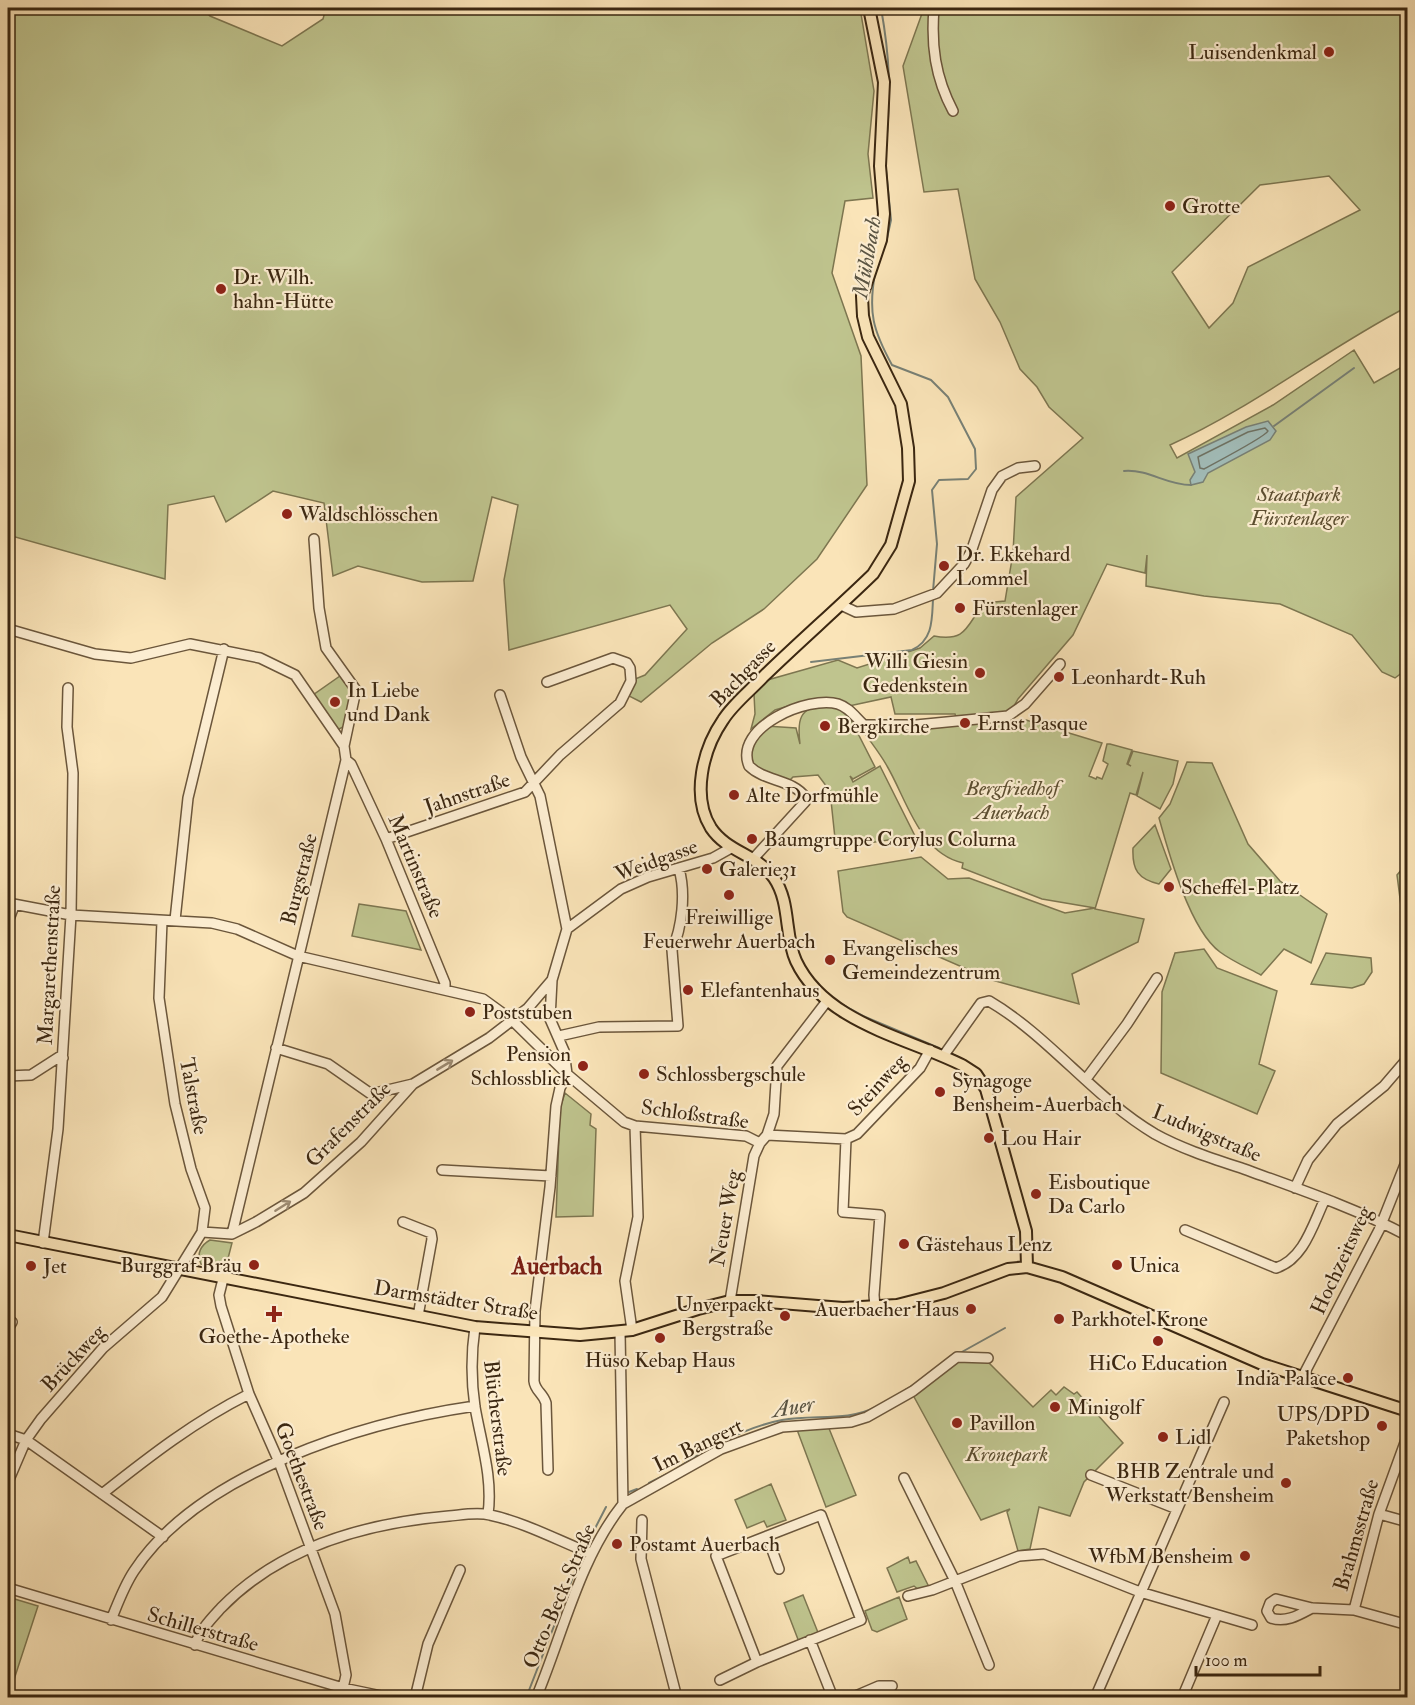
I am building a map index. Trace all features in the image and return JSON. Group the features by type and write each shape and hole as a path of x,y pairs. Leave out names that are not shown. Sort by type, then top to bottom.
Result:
{"main road":[{"name":"Bachgasse","path":"869,8 884,82 879,166 884,214 881,240 862,296 862,316 868,337 901,404 908,448 909,481 891,545 873,574 735,705 715,731 703,771 702,804 711,828 731,848 753,859 769,872 778,886 796,960 806,978 827,1001 858,1019 944,1055 976,1074 987,1089 1026,1231 1027,1267"},
{"name":"Darmstädter Straße","path":"8,1235 418,1317 475,1327 535,1333 620,1332 730,1301 843,1308 875,1307 919,1301 1001,1271 1027,1267 1062,1277 1245,1358 1407,1410"}],"street":[{"path":"934,8 932,41 935,65 942,89 953,111"},
{"path":"841,605 856,612 894,609 932,596 963,564 971,552 992,490 1002,476 1018,468 1035,466"},
{"name":"Burgstraße","path":"232,1234 346,760 344,746 356,690 328,654 324,641 318,608 314,539"},
{"path":"8,629 95,654 131,658 190,644 260,658 296,675 344,746"},
{"path":"175,920 188,798 224,649"},
{"path":"547,682 613,658 627,663 631,675 620,703 560,755 534,786 540,796 567,929 552,980 550,1019 559,1036 567,1074 560,1088 556,1106 551,1176 535,1311 534,1381 536,1390 544,1397 546,1403 548,1470"},
{"path":"753,859 805,802 806,798 784,782 760,774 749,766 747,748 751,739 766,722 813,703 826,702 850,710 864,725 926,724 1008,716 1025,704 1060,664"},
{"name":"Margarethenstraße","path":"43,1243 58,1129 71,915 72,773 67,728 68,688"},
{"name":"Jahnstraße","path":"386,839 517,796 534,786 500,695"},
{"name":"Martinstraße","path":"346,760 351,764 386,839 445,983 445,990"},
{"name":"Weidgasse","path":"567,929 621,889 648,877 713,858 731,848"},
{"path":"559,1036 599,1027 678,1026 672,950 676,941 682,897 683,881 679,869"},
{"path":"8,922 11,904"},
{"name":"Schloßstraße","path":"11,904 71,915 212,923 237,929 298,956 483,999 512,1020 567,1074 614,1115 635,1126 763,1139 846,1139"},
{"name":"Talstraße","path":"162,921 159,998 175,1104 191,1169 205,1208 202,1232 180,1270"},
{"path":"1086,1079 1127,1024 1157,978"},
{"path":"512,1020 528,1008 552,980"},
{"name":"Ludwigstraße","path":"944,1055 978,1007 986,1000 1030,1031 1124,1112 1158,1135 1382,1222 1407,1236"},
{"name":"Neuer Weg","path":"730,1301 754,1156 774,1114 777,1066 827,1001"},
{"name":"Grafenstraße","path":"232,1234 304,1192 361,1142 413,1084 489,1038 512,1020"},
{"path":"276,1048 328,1064 372,1094 413,1084"},
{"name":"Steinweg","path":"846,1139 857,1134 920,1068 930,1050"},
{"path":"8,1076 31,1075 58,1058 63,1058"},
{"path":"1295,1188 1308,1160 1337,1124 1384,1086 1407,1058"},
{"path":"632,1330 625,1281 638,1216 635,1126"},
{"path":"846,1139 843,1212 880,1215 875,1307"},
{"name":"Hochzeitsweg","path":"1304,1376 1382,1222 1407,1157"},
{"path":"442,1170 551,1176"},
{"path":"1185,1230 1275,1268 1286,1264 1297,1255 1325,1199"},
{"path":"403,1222 430,1233 432,1239 418,1317"},
{"path":"202,1232 232,1234"},
{"name":"Brückweg","path":"8,1482 26,1440 103,1348 162,1297 180,1270"},
{"name":"Goethestraße","path":"223,1279 219,1295 221,1306 249,1394 279,1462 335,1614 346,1675 343,1688"},
{"path":"8,1319 12,1322 8,1329"},
{"name":"Blücherstraße","path":"475,1327 471,1365 475,1406 489,1482 488,1514"},
{"path":"620,1332 623,1504"},
{"name":"Im Bangert","path":"623,1504 721,1449 782,1427 858,1420 891,1405 957,1357 988,1358"},
{"path":"102,1494 172,1439 208,1415 249,1394"},
{"path":"1095,1698 1224,1402"},
{"path":"111,1620 120,1595 134,1570 163,1537 223,1491 279,1462 384,1423 475,1406"},
{"path":"8,1434 26,1440 163,1537"},
{"name":"Brahmsstraße","path":"1354,1610 1379,1514 1407,1437"},
{"path":"1091,1475 1177,1509"},
{"path":"904,1478 955,1581 988,1665"},
{"name":"Otto-Beck-Straße","path":"536,1698 592,1554 611,1519 623,1504"},
{"path":"195,1645 198,1636 234,1595 267,1569 310,1548 393,1523 488,1514 592,1554"},
{"path":"1379,1514 1407,1522"},
{"path":"720,1680 757,1662 861,1620 821,1515 716,1556 757,1662"},
{"path":"642,1520 641,1559 677,1698"},
{"path":"767,1536 779,1569"},
{"path":"908,1596 955,1581 1019,1556 1044,1554 1140,1592 1252,1625"},
{"path":"415,1698 428,1644 460,1570"},
{"name":"Schillerstraße","path":"8,1588 343,1688 391,1698"},
{"path":"1312,1608 1354,1610 1407,1625"},
{"path":"1182,1698 1217,1615"},
{"path":"810,1640 833,1698"},
{"path":"851,1698 879,1686 892,1686"}],"green space":[{"path":"8,8 202,8 210,16 282,46 323,19 326,8 860,8 874,91 868,154 873,198 845,201 832,273 861,356 867,485 817,559 764,609 712,643 641,702 629,696 635,679 645,675 687,629 670,605 509,650 504,580 518,505 492,497 473,581 422,582 358,566 333,576 324,503 273,491 226,522 214,496 168,505 165,579 8,535"},
{"name":"Staatspark Fürstenlager","path":"924,8 1407,8 1407,307 1377,323 1261,396 1170,445 1177,458 1273,405 1354,350 1374,383 1407,364 1407,669 1395,678 1382,672 1352,635 1280,604 1204,596 1146,586 1147,555 1145,573 1107,564 1073,635 1018,699 1010,713 956,717 955,714 895,714 891,697 849,706 822,700 806,701 775,710 751,729 755,714 754,694 764,681 838,660 857,668 920,648 934,636 953,637 960,634 984,603 1005,601 1013,553 1016,497 1083,438 1049,407 1037,387 1020,369 1000,322 975,279 958,189 924,192 903,66","holes":["1329,176 1360,210 1248,267 1233,303 1209,328 1172,272 1260,185"]},
{"path":"340,676 352,692 345,726 337,730 313,695"},
{"path":"825,704 847,712 875,767 853,779 850,776 853,782 880,766 915,836 836,848 830,791 818,775 793,777 789,781 765,772 752,762 750,757 752,749 766,726 796,728 800,744 799,728 802,716 810,709"},
{"name":"Bergfriedhof Auerbach","path":"1026,720 1102,743 1089,776 1096,779 1097,777 1102,779 1108,764 1103,761 1107,744 1132,750 1127,764 1131,766 1128,764 1133,751 1178,761 1173,784 1160,809 1137,796 1143,772 1136,795 1130,793 1095,909 1144,919 1138,942 1072,974 1079,1004 992,980 847,917 843,912 838,871 921,857 948,879 969,878 1065,913 1095,908 1042,899 962,868 963,863 935,848 916,824 887,766 866,735 870,731"},
{"path":"1187,762 1212,763 1248,844 1280,881 1327,914 1311,963 1284,949 1261,975 1220,952 1199,927 1182,890 1159,818 1170,804"},
{"path":"1155,825 1171,869 1159,884 1141,876 1135,868 1133,856 1133,848"},
{"path":"1407,863 1407,920 1401,906 1397,875"},
{"path":"359,904 406,911 421,950 352,936"},
{"path":"1204,949 1217,968 1277,991 1259,1064 1275,1071 1257,1114 1161,1073 1162,992 1175,953"},
{"path":"1326,953 1371,958 1372,972 1364,984 1352,988 1311,984"},
{"path":"565,1093 591,1114 590,1125 596,1129 593,1216 556,1217 560,1108"},
{"path":"210,1240 232,1243 225,1270 201,1264 200,1250"},
{"name":"Kronepark","path":"956,1360 988,1362 1033,1407 1051,1390 1056,1395 1064,1387 1074,1394 1077,1392 1123,1443 1084,1482 1070,1516 1039,1507 1030,1549 1018,1551 1007,1512 1010,1509 981,1520 913,1395"},
{"path":"828,1426 856,1495 826,1507 796,1427"},
{"path":"771,1484 786,1520 767,1527 764,1521 747,1528 735,1500"},
{"path":"908,1557 910,1563 916,1561 929,1587 919,1590 914,1586 897,1592 887,1568"},
{"path":"803,1595 819,1635 799,1642 784,1603"},
{"path":"8,1597 38,1606 8,1698"},
{"path":"899,1597 907,1619 877,1632 872,1630 865,1611"}],"water":[{"path":"1268,421 1276,431 1270,440 1208,473 1203,482 1191,485 1190,480 1195,472 1188,454 1246,427"}],"waterway":[{"name":"Mühlbach","path":"881,8 889,76 886,145"},
{"name":"Mühlbach","path":"885,159 891,220 886,243"},
{"name":"Mühlbach","path":"875,273 872,299 874,321 880,341 892,365 931,380 948,397 975,449 976,469 968,479 939,480 932,490 937,544 933,591"},
{"path":"1274,426 1354,368"},
{"path":"1124,471 1142,472 1174,483 1191,485"},
{"name":"Mühlbach","path":"811,662 912,650 919,646 928,635 933,599"},
{"name":"Auer","path":"768,863 778,875"},
{"name":"Auer","path":"843,1005 863,1016 939,1048"},
{"name":"Auer","path":"952,1054 965,1061"},
{"name":"Auer","path":"995,1101 1010,1156"},
{"name":"Auer","path":"960,1353 1005,1328"},
{"name":"Auer","path":"905,1390 915,1384"},
{"name":"Auer","path":"674,1470 726,1440 768,1423 794,1418 854,1415 876,1407"},
{"name":"Auer","path":"649,1483 667,1474"},
{"name":"Auer","path":"629,1492 637,1489"},
{"name":"Auer","path":"587,1544 606,1507"},
{"name":"Auer","path":"526,1698 582,1554"}],"place":[{"name":"Luisendenkmal","path":"1329,52"},
{"name":"Grotte","path":"1170,206"},
{"name":"Dr. Wilh. hahn-Hütte","path":"221,289"},
{"name":"Waldschlösschen","path":"287,514"},
{"name":"Dr. Ekkehard Lommel","path":"944,566"},
{"name":"Fürstenlager","path":"960,608"},
{"name":"Willi Giesin Gedenkstein","path":"980,673"},
{"name":"Leonhardt-Ruh","path":"1059,677"},
{"name":"In Liebe und Dank","path":"335,702"},
{"name":"Ernst Pasque","path":"965,723"},
{"name":"Bergkirche","path":"825,726"},
{"name":"Alte Dorfmühle","path":"734,795"},
{"name":"Baumgruppe Corylus Colurna","path":"752,839"},
{"name":"Galerie31","path":"707,869"},
{"name":"Scheffel-Platz","path":"1169,887"},
{"name":"Freiwillige Feuerwehr Auerbach","path":"729,895"},
{"name":"Evangelisches Gemeindezentrum","path":"830,960"},
{"name":"Elefantenhaus","path":"688,990"},
{"name":"Poststuben","path":"470,1012"},
{"name":"Pension Schlossblick","path":"583,1066"},
{"name":"Schlossbergschule","path":"644,1074"},
{"name":"Synagoge Bensheim-Auerbach","path":"940,1092"},
{"name":"Lou Hair","path":"989,1138"},
{"name":"Eisboutique Da Carlo","path":"1036,1194"},
{"name":"Gästehaus Lenz","path":"904,1244"},
{"name":"Burggraf Bräu","path":"254,1265"},
{"name":"Unica","path":"1117,1265"},
{"name":"Jet","path":"31,1266"},
{"name":"Auerbacher Haus","path":"971,1309"},
{"name":"Goethe-Apotheke","path":"274,1314"},
{"name":"Unverpackt Bergstraße","path":"785,1316"},
{"name":"Parkhotel Krone","path":"1059,1319"},
{"name":"Hüso Kebap Haus","path":"660,1338"},
{"name":"HiCo Education","path":"1158,1341"},
{"name":"India Palace","path":"1348,1378"},
{"name":"Minigolf","path":"1055,1407"},
{"name":"Pavillon","path":"957,1423"},
{"name":"UPS/DPD Paketshop","path":"1382,1426"},
{"name":"Lidl","path":"1163,1437"},
{"name":"BHB Zentrale und Werkstatt Bensheim","path":"1286,1483"},
{"name":"Postamt Auerbach","path":"617,1544"},
{"name":"WfbM Bensheim","path":"1245,1556"}],"district":[{"name":"Auerbach","path":"557,1266"}]}
